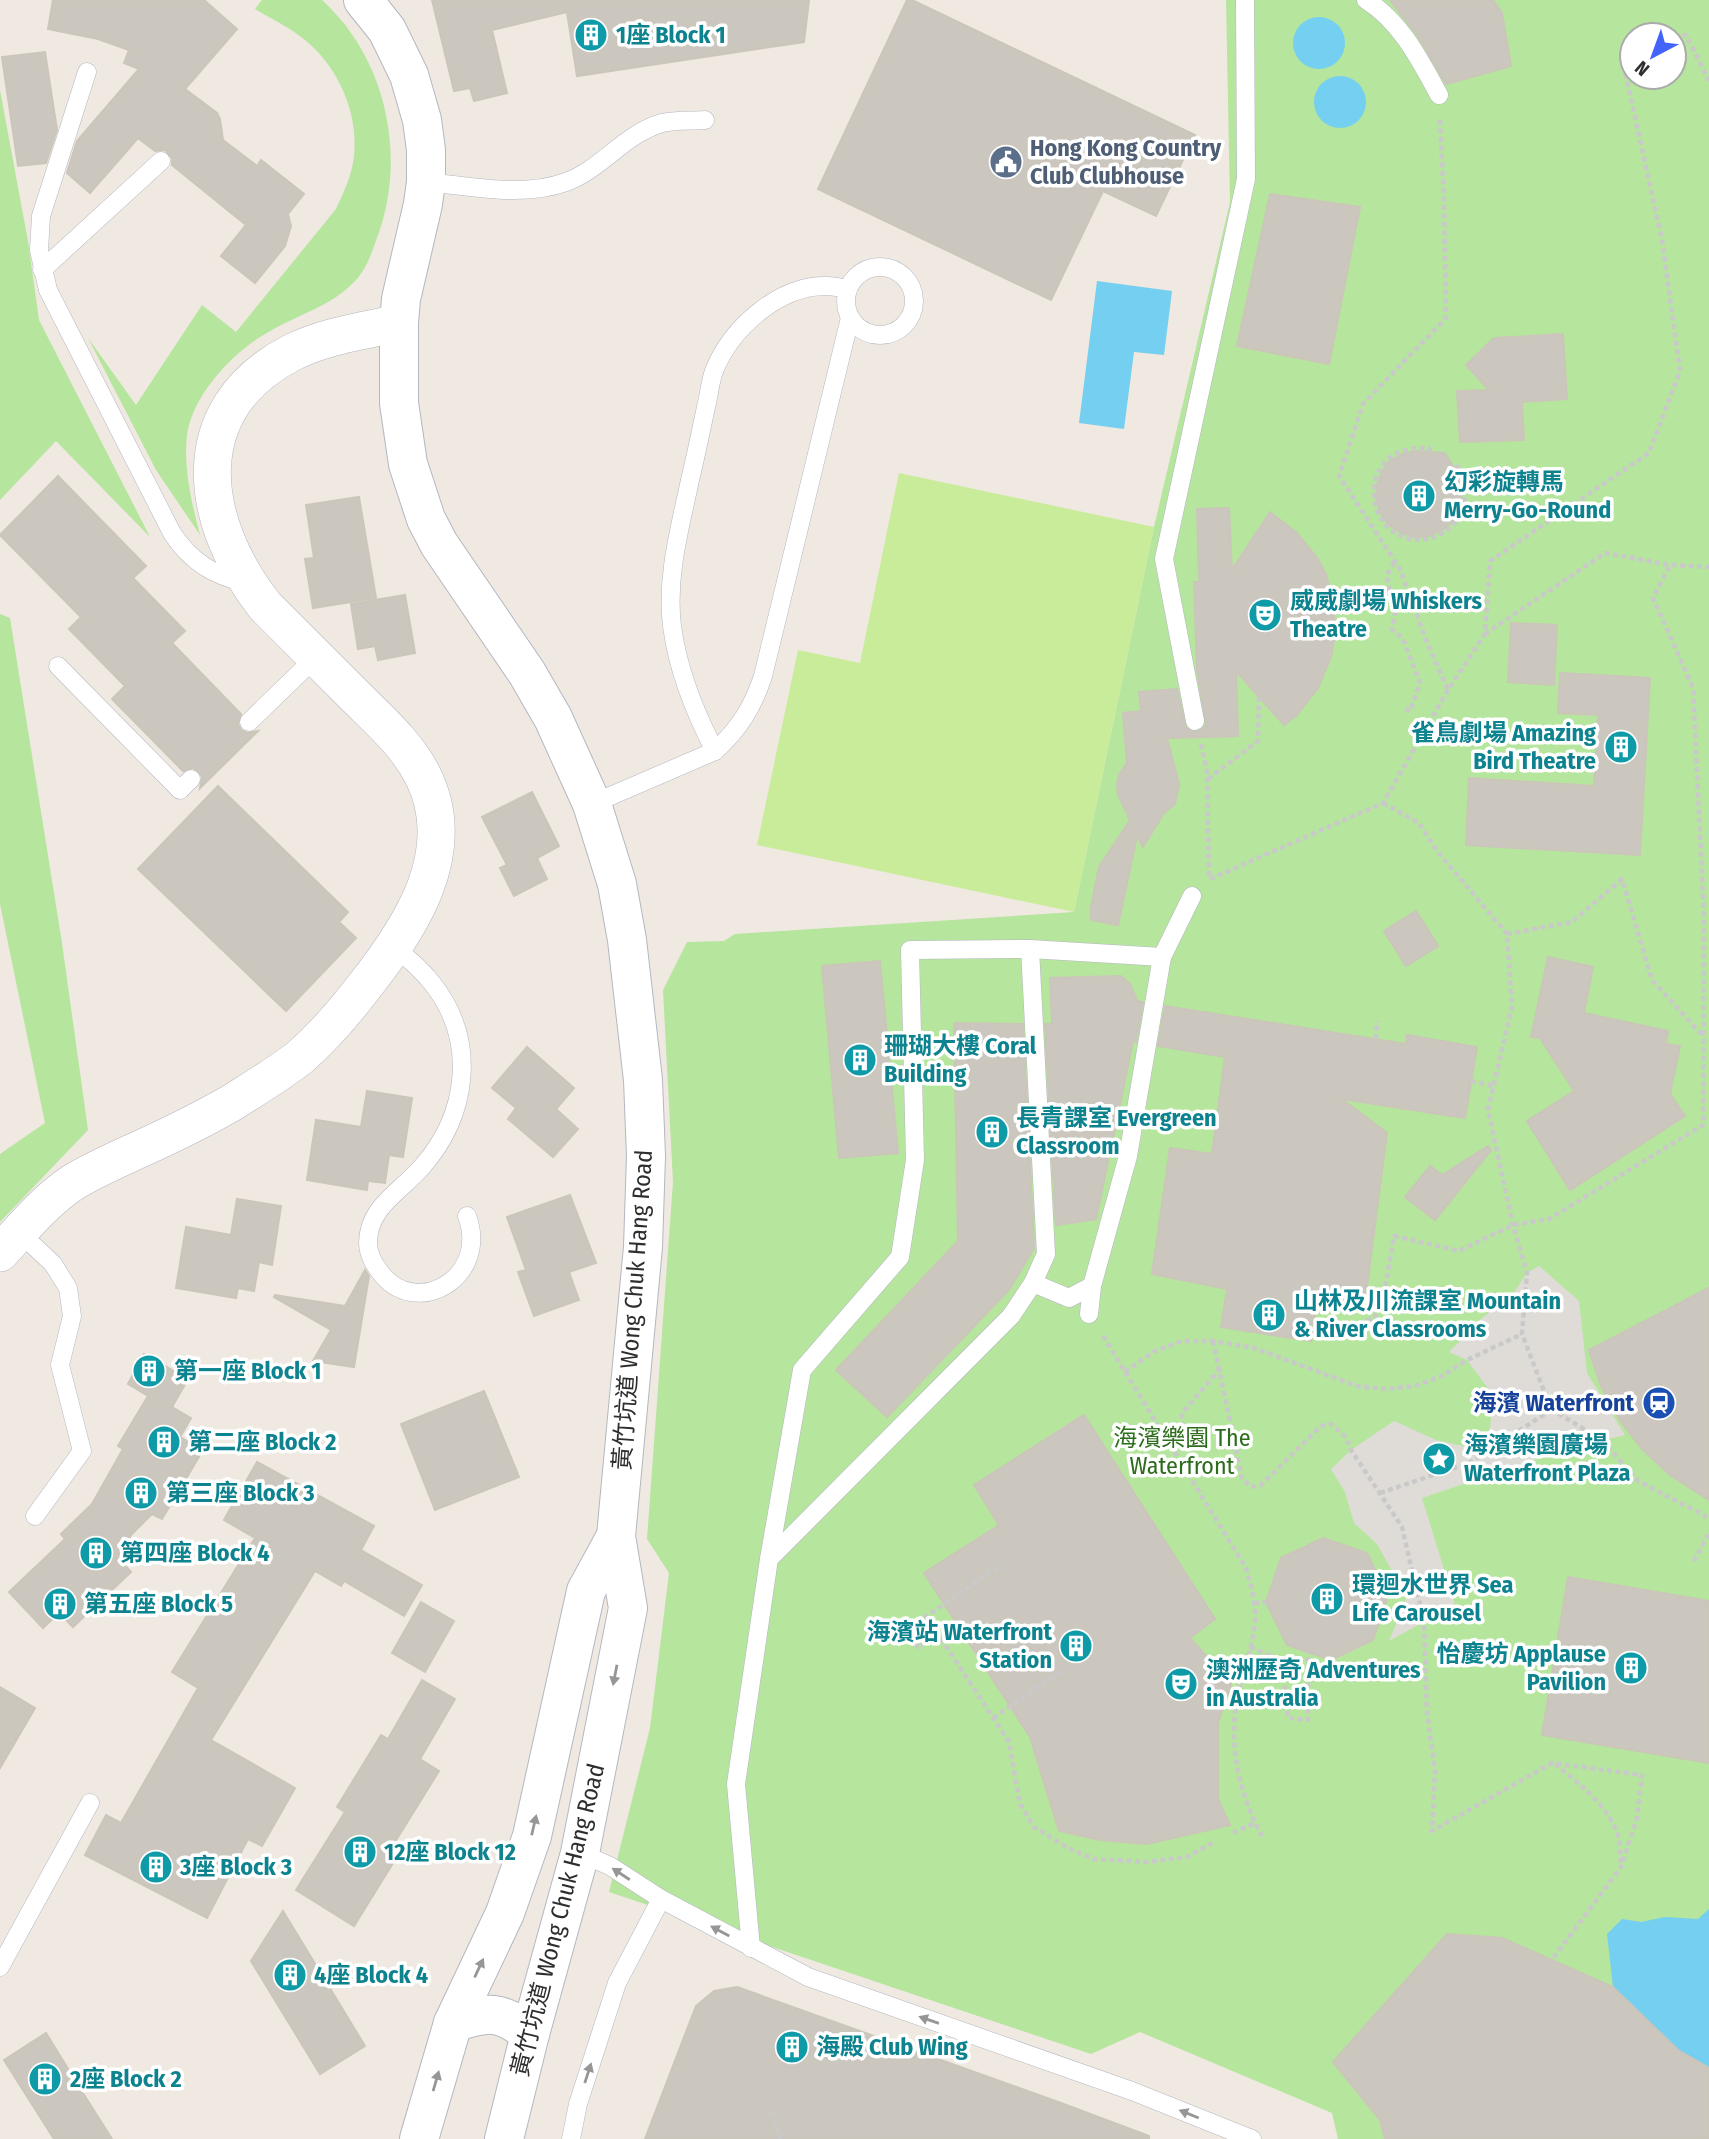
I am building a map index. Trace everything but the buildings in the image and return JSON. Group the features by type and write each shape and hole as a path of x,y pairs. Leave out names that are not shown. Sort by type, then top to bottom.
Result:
{"main road":[{"name":"黃竹坑道 Wong Chuk Hang Road","path":"363,0 387,30 408,75 422,120 426,150 426,182 418,232 400,311 397,366 408,464 426,519 453,567 527,673 569,750 592,804 617,884 627,940 643,1080 646,1156 643,1247 616,1536 628,1608 580,1853 504,2139"},
{"name":"黃竹坑道 Wong Chuk Hang Road","path":"419,2139 453,2023 505,1913 523,1862 586,1591 616,1536"},
{"path":"453,2023 482,2013 512,2019 530,2034"}],"street":[{"path":"10,1242 54,1197 74,1183 97,1169 194,1124 244,1095 298,1058 346,1009 394,947 428,884 437,842 436,821 432,799 414,759 400,741 265,606 247,583 233,559 223,532 212,463 219,425 237,396 256,377 292,353 400,311"}],"lane":[{"path":"1195,721 1164,559 1246,179 1245,0"},
{"path":"1366,0 1376,6 1413,46 1438,95"},
{"path":"87,72 41,216 39,250 48,290 172,534 192,559 206,569 226,579 247,583"},
{"path":"426,182 516,190 551,187 587,172 627,141 663,123 705,120"},
{"path":"42,270 161,161"},
{"path":"885,267 899,273 910,284 914,299 912,314 903,326 890,334 875,335 861,329 850,318 846,304 848,289 857,276 870,269 885,267"},
{"path":"715,751 686,689 677,657 671,592 673,560 714,371 737,334 769,305 806,289 826,286 848,289"},
{"path":"592,804 715,751 745,718 759,687 850,318"},
{"path":"249,722 316,657"},
{"path":"58,666 180,790 191,779"},
{"path":"1090,1314 1092,1286 1128,1156 1161,957 1192,896"},
{"path":"394,947 416,964 447,1007 459,1042 462,1077 450,1127 436,1150 419,1170 394,1192 374,1217 368,1232 368,1248 373,1263 383,1276 396,1286 427,1292 443,1287 464,1269 470,1256 472,1229 467,1216"},
{"path":"751,1948 736,1784 769,1559 802,1370 900,1257 915,1160 910,950 1030,949 1161,957"},
{"path":"769,1559 1011,1316 1033,1283 1045,1254 1030,949"},
{"path":"10,1242 53,1264 68,1288 72,1316 60,1365 82,1451 35,1516"},
{"path":"1033,1283 1069,1298 1092,1286"},
{"path":"0,1967 90,1803"},
{"path":"580,1853 610,1866 661,1899 808,1977 1132,2091 1252,2139"},
{"path":"570,2139 578,2104 617,1983 661,1899"}],"path":[{"path":"1688,39 1709,81"},
{"path":"1485,634 1490,561 1649,453 1680,371 1662,240 1630,91"},
{"path":"1438,95 1444,201 1446,318 1363,404 1339,476 1400,569 1448,691"},
{"path":"1430,452 1429,448 1413,447 1398,452 1385,461 1377,475 1373,491 1375,507 1382,522 1393,531 1406,538 1421,540 1449,530 1459,519 1465,506 1466,491 1463,477 1456,464 1453,466"},
{"path":"1373,528 1382,522"},
{"path":"1192,896 1210,879 1383,803 1448,691 1485,634 1605,553 1670,565 1709,567"},
{"path":"1395,563 1389,568 1386,578 1395,612 1392,629 1403,639 1420,683 1410,711 1404,708"},
{"path":"1325,1324 1350,1327 1374,1318 1382,1305 1394,1236 1459,1251 1513,1225 1549,1219 1703,1125 1704,918 1693,688 1653,598 1670,565"},
{"path":"1207,779 1258,741 1259,697"},
{"path":"1195,721 1207,779 1210,879"},
{"path":"1383,803 1419,823 1437,851 1507,934 1511,1007 1488,1110 1513,1225 1527,1273 1522,1334 1551,1409 1602,1440 1638,1481 1709,1518"},
{"path":"1507,934 1572,922 1622,879 1652,980 1703,1037"},
{"path":"1704,918 1709,906"},
{"path":"1376,1039 1377,1021"},
{"path":"1471,1081 1493,1086"},
{"path":"1090,1314 1246,1568 1255,1620 1236,1705 1234,1735 1239,1775 1255,1823 1264,1840"},
{"path":"1125,1372 1153,1352 1182,1341 1213,1341 1254,1348 1357,1386 1386,1389 1415,1386 1442,1376 1467,1360 1522,1334"},
{"path":"1213,1341 1242,1478 1251,1487 1261,1485 1321,1426 1331,1424 1346,1437 1402,1527 1424,1622 1427,1712 1435,1770 1432,1831 1552,1763 1642,1775 1637,1818 1621,1867 1551,1961"},
{"path":"1171,1446 1182,1440 1182,1413 1219,1370"},
{"path":"1380,1493 1469,1463 1551,1409"},
{"path":"1694,1562 1709,1533"},
{"path":"998,1567 906,1630 918,1647 938,1634 1009,1742 1020,1804 1034,1827 1068,1848 1094,1859 1147,1862 1186,1857 1214,1842"},
{"path":"1254,1603 1266,1602"},
{"path":"1250,1647 1282,1661 1288,1717 1308,1720 1308,1652"},
{"path":"993,1718 1060,1671"},
{"path":"1552,1763 1582,1787 1603,1809 1618,1835 1621,1867"},
{"path":"1233,1833 1255,1823"},
{"path":"772,2111 781,2139"}],"green space":[{"path":"262,0 322,0 344,23 362,50 385,109 390,141 387,204 369,260 359,277 335,297 258,338 231,360 207,388 191,419 186,447 187,473 200,535 156,470 88,338 136,405 202,305 236,332 336,209 350,175 355,146 354,128 344,93 326,62 314,49 290,29 255,9"},
{"name":"海濱樂園 The Waterfront","path":"1226,0 1709,0 1709,2139 1338,2139 1332,2113 1140,2032 1091,2054 609,1892 650,1728 669,1573 647,1539 673,1182 663,990 687,942 724,941 735,934 1074,912 1154,527 1230,202"},
{"path":"0,90 28,241 39,320 150,537 56,441 0,500"},
{"path":"899,473 1154,527 1074,912 757,845 798,650 860,663"},
{"path":"0,614 10,618 62,943 88,1130 0,1222 0,1154 45,1123 0,904"}],"shaded area":[{"name":"海濱樂園廣場 Waterfront Plaza","path":"1539,1266 1579,1301 1587,1373 1625,1435 1567,1449 1422,1498 1455,1605 1389,1641 1407,1597 1377,1544 1354,1523 1345,1492 1331,1469 1351,1450 1394,1421 1436,1440 1467,1447 1490,1430 1493,1395 1467,1360 1449,1352 1481,1319 1513,1294 1527,1273"}],"water":[{"path":"1319,17 1329,19 1337,25 1343,33 1343,53 1337,61 1329,67 1319,69 1309,67 1301,61 1295,53 1293,43 1295,33 1301,25 1309,19"},
{"path":"1340,76 1350,78 1358,84 1364,92 1364,112 1358,120 1350,126 1340,128 1330,126 1322,120 1316,112 1314,102 1316,92 1322,84 1330,78"},
{"path":"1097,281 1172,291 1164,355 1134,352 1124,429 1079,423"},
{"path":"1709,1909 1709,2139 1678,2050 1613,1987 1607,1934 1622,1919 1641,1922 1665,1917 1698,1919"}],"place":[{"name":"1座 Block 1","path":"591,35"},
{"name":"Hong Kong Country Club Clubhouse","path":"1006,162"},
{"name":"幻彩旋轉馬 Merry-Go-Round","path":"1419,496"},
{"name":"威威劇場 Whiskers Theatre","path":"1265,615"},
{"name":"雀鳥劇場 Amazing Bird Theatre","path":"1621,747"},
{"name":"珊瑚大樓 Coral Building","path":"860,1060"},
{"name":"長青課室 Evergreen Classroom","path":"992,1132"},
{"name":"山林及川流課室 Mountain & River Classrooms","path":"1269,1315"},
{"name":"第一座 Block 1","path":"149,1371"},
{"name":"海濱 Waterfront","path":"1659,1403"},
{"name":"第二座 Block 2","path":"164,1442"},
{"name":"海濱樂園廣場 Waterfront Plaza","path":"1439,1459"},
{"name":"第三座 Block 3","path":"141,1493"},
{"name":"第四座 Block 4","path":"96,1553"},
{"name":"環迴水世界 Sea Life Carousel","path":"1327,1599"},
{"name":"第五座 Block 5","path":"60,1604"},
{"name":"海濱站 Waterfront Station","path":"1076,1646"},
{"name":"怡慶坊 Applause Pavilion","path":"1631,1668"},
{"name":"澳洲歷奇 Adventures in Australia","path":"1181,1684"},
{"name":"12座 Block 12","path":"360,1852"},
{"name":"3座 Block 3","path":"156,1867"},
{"name":"4座 Block 4","path":"290,1975"},
{"name":"海殿 Club Wing","path":"792,2047"},
{"name":"2座 Block 2","path":"45,2079"}]}
